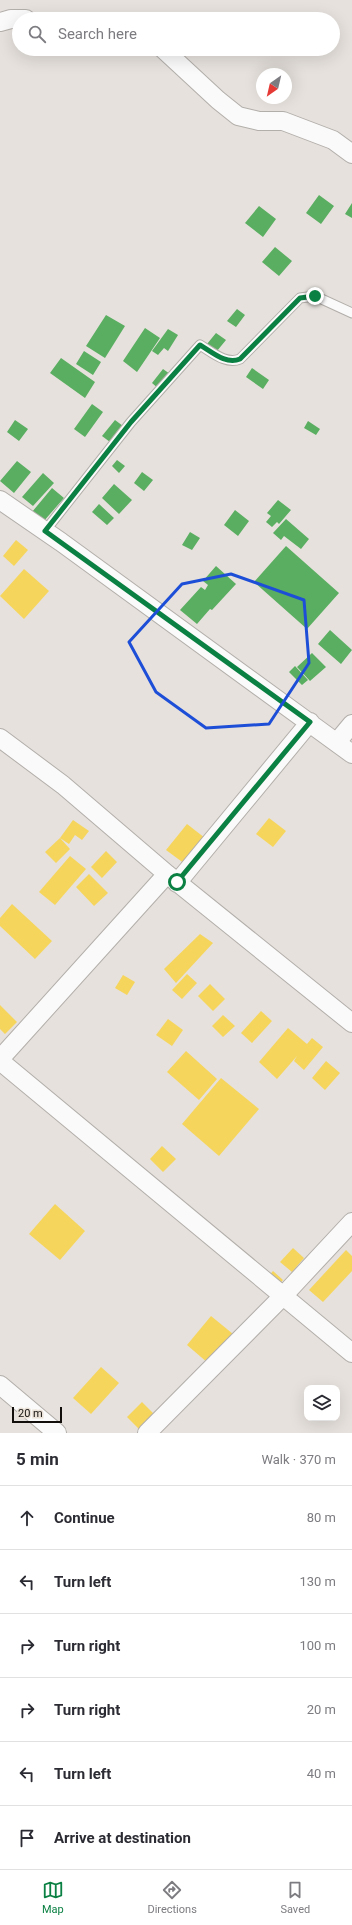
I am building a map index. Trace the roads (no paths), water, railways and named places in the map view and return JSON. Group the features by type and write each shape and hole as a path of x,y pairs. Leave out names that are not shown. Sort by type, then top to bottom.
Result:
{"street":[{"path":"0,22 12,19"},
{"path":"171,56 218,100 238,116 259,121 283,121 333,140 352,154"},
{"path":"0,500 310,722 352,754"},
{"path":"310,722 172,878 0,1060 352,1353"},
{"path":"337,742 352,724"},
{"path":"0,738 63,785 172,878 352,1024"},
{"path":"147,1433 283,1296 352,1222"},
{"path":"0,1385 57,1433"}],"lane":[{"path":"45,531 131,422 200,345 226,360 234,361 240,359 300,298 315,296 352,313"}]}
